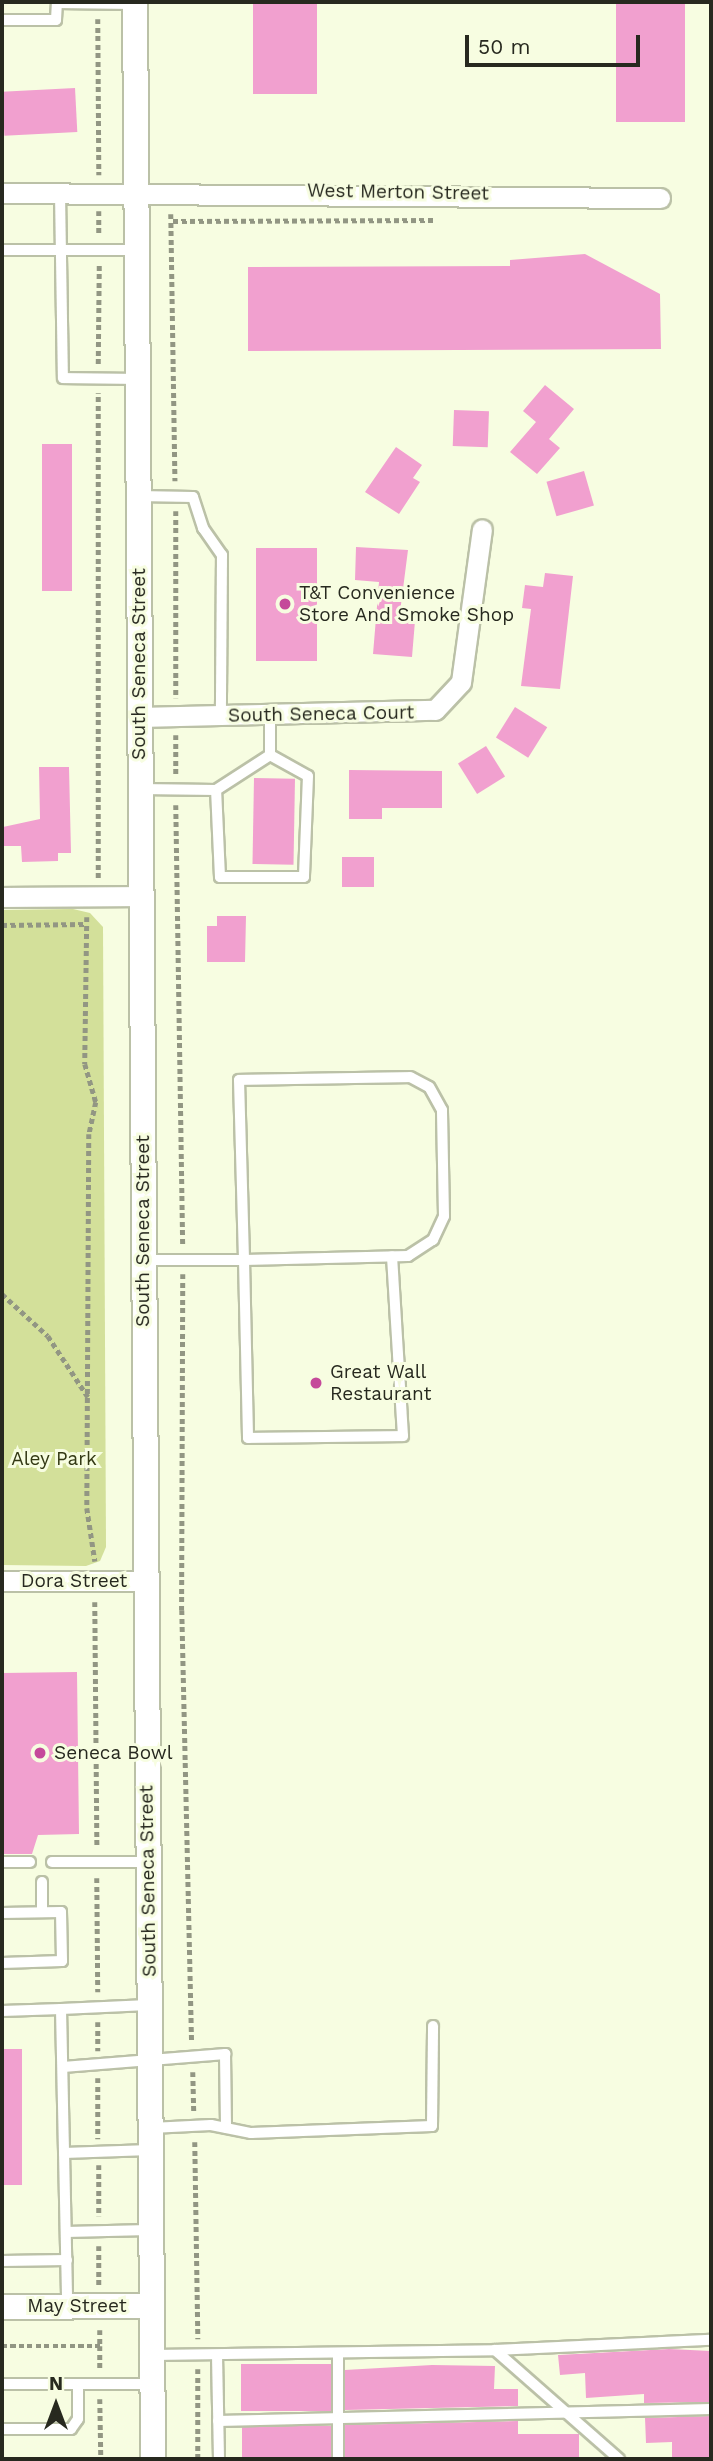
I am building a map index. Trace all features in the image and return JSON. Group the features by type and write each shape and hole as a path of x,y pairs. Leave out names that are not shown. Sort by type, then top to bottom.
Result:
{"street":[{"name":"South Seneca Street","path":"135,3 153,2459"},
{"name":"West Merton Street","path":"2,193 168,192 660,198"},
{"name":"South Seneca Court","path":"139,717 422,713 447,703 461,682 482,529"},
{"path":"2,897 140,896"},
{"name":"Dora Street","path":"2,1581 145,1580"},
{"name":"May Street","path":"2,2307 152,2306"}],"lane":[{"path":"2,20 57,20 57,3 135,3"},
{"path":"61,193 63,378 137,379"},
{"path":"2,250 137,250"},
{"path":"138,496 193,497 203,528 222,555 221,716"},
{"path":"270,715 270,755"},
{"path":"139,789 216,790 270,755"},
{"path":"216,790 220,877 303,877 308,776 270,755"},
{"path":"143,1260 244,1260 392,1256 408,1256 433,1240 444,1216 442,1110 429,1087 410,1077 239,1080 244,1260 248,1438 403,1436 392,1256"},
{"path":"2,1862 30,1862"},
{"path":"52,1862 148,1863"},
{"path":"42,1882 42,1912"},
{"path":"2,1913 61,1912 62,1961 2,1962"},
{"path":"2,2011 149,2005"},
{"path":"61,2008 67,2305"},
{"path":"64,2153 99,2153 194,2126 251,2133 432,2126 433,2026"},
{"path":"63,2067 150,2057 225,2054 226,2128"},
{"path":"66,2232 151,2230"},
{"path":"2,2262 67,2260"},
{"path":"152,2356 338,2355 711,2340"},
{"path":"495,2350 619,2459"},
{"path":"338,2355 338,2459"},
{"path":"217,2356 219,2459"},
{"path":"2,2384 153,2384"},
{"path":"2,2429 71,2429 78,2419 78,2385"},
{"path":"218,2421 568,2416 711,2409"}],"path":[{"path":"98,3 100,869 86,924 85,1064 96,1102 89,1134 87,1508 95,1580 100,2346"},
{"path":"168,192 173,221 176,789 183,1260 181,1611 193,2056 198,2459"},
{"path":"173,221 446,220"},
{"path":"2,925 86,924"},
{"path":"2,1294 48,1336 89,1399"}],"green space":[{"name":"Aley Park","path":"73,909 90,913 103,927 106,1547 100,1561 86,1566 2,1565 2,910"}],"building":[{"path":"253,2 317,2 317,94 253,94"},
{"path":"616,2 685,2 685,122 616,122"},
{"path":"75,88 77,132 4,136 2,92"},
{"path":"585,254 660,294 661,349 248,351 248,267 510,266 510,260"},
{"path":"545,385 574,409 549,439 560,448 537,474 510,452 536,422 523,411"},
{"path":"454,410 489,411 488,447 453,446"},
{"path":"42,444 72,444 72,591 42,591"},
{"path":"396,447 422,465 413,478 420,482 399,514 365,492"},
{"path":"584,471 594,506 556,516 547,482"},
{"path":"356,547 408,550 399,620 415,621 412,657 373,654 379,582 355,580"},
{"path":"256,548 317,548 317,661 256,661"},
{"path":"545,573 573,576 560,689 521,686 531,609 522,608 525,585 543,587"},
{"path":"515,707 547,727 528,758 496,738"},
{"path":"486,746 505,777 477,794 458,763"},
{"path":"39,767 69,767 71,853 58,853 58,861 22,862 21,846 4,846 3,827 40,819"},
{"path":"349,770 442,771 442,808 382,808 382,819 349,819"},
{"path":"254,778 295,779 293,865 252,864"},
{"path":"342,857 374,857 374,887 342,887"},
{"path":"217,916 246,916 245,962 207,962 207,926 217,926"},
{"name":"Seneca Bowl","path":"77,1672 79,1834 38,1835 32,1854 2,1854 2,1673"},
{"path":"2,2049 22,2049 22,2185 2,2185"},
{"path":"669,2349 711,2351 711,2402 644,2403 644,2394 586,2398 585,2373 560,2375 558,2355"},
{"path":"241,2364 331,2364 331,2411 241,2411"},
{"path":"432,2365 495,2366 494,2389 518,2389 518,2406 345,2410 345,2370"},
{"path":"711,2416 711,2459 672,2459 672,2442 646,2443 645,2418"},
{"path":"518,2421 518,2434 579,2434 579,2459 345,2459 345,2425"},
{"path":"242,2426 331,2426 331,2459 242,2459"}],"place":[{"name":"T&T Convenience Store And Smoke Shop","path":"285,604"},
{"name":"Great Wall Restaurant","path":"316,1383"},
{"name":"Seneca Bowl","path":"40,1753"}]}
